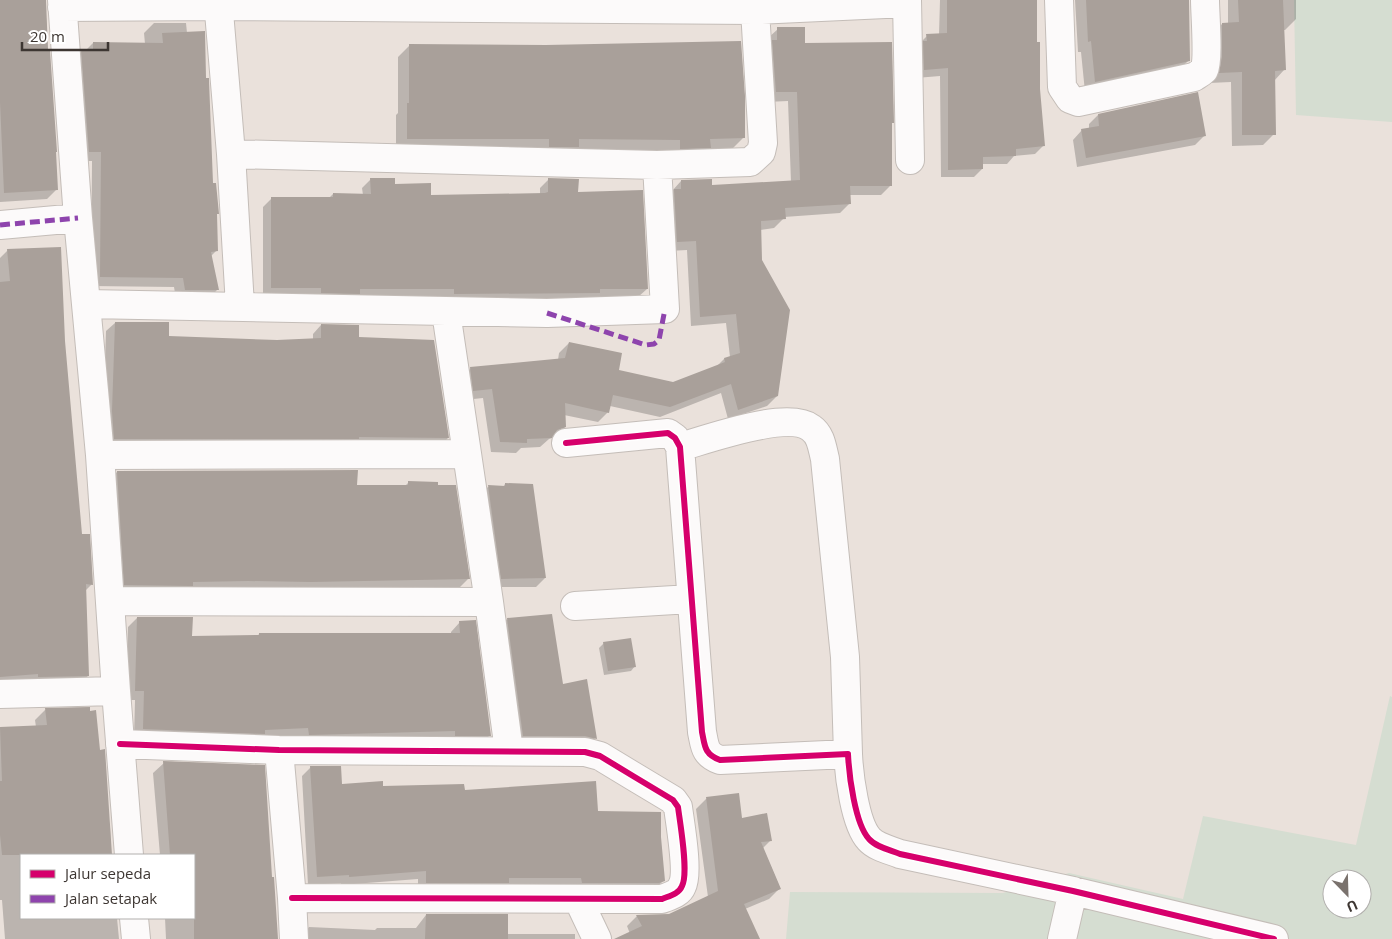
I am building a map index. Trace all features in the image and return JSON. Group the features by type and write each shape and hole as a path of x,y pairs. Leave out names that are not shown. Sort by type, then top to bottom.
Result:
{"street":[{"path":"1059,0 1062,87 1070,99 1078,102 1185,79 1199,74 1203,70 1206,57 1204,0"},
{"path":"129,854 100,456 78,218 62,4 511,4 755,10 908,2 910,160"},
{"path":"218,3 231,154 240,306"},
{"path":"231,154 657,165 750,162 761,152 763,143 755,10"},
{"path":"87,304 546,313 665,309 657,165"},
{"path":"0,225 78,218"},
{"path":"446,312 509,751"},
{"path":"680,447 769,422 799,422 811,427 820,438 825,459 845,657 849,770 858,820 870,840 900,854 1073,891 1274,939"},
{"path":"566,443 668,433 675,438 680,447 702,732 706,749 710,756 720,760 848,754"},
{"path":"100,456 467,454"},
{"path":"575,606 691,599"},
{"path":"110,601 489,602"},
{"path":"0,694 116,691"},
{"path":"120,744 279,750 585,752 600,756 673,800 678,806 685,876 682,888 673,895 662,899 292,898"},
{"path":"279,750 294,939"},
{"path":"1062,939 1073,891"},
{"path":"578,899 597,939"},
{"path":"134,919 136,939"}],"shaded area":[{"path":"1294,0 1392,0 1392,122 1296,115"},
{"path":"1390,696 1392,697 1392,939 786,939 790,892 1003,893 1069,873 1183,899 1203,816 1356,845"}],"building":[{"path":"0,0 46,0 58,190 4,193 0,102"},
{"path":"947,0 1037,0 1037,42 1040,42 1040,89 1045,146 1016,149 1016,156 983,157 983,169 948,170 948,68 924,70 923,41 927,41 926,34 947,33"},
{"path":"1086,0 1189,0 1190,61 1095,82 1091,41 1088,42"},
{"path":"1238,0 1283,0 1286,70 1275,71 1276,135 1242,135 1242,72 1219,73 1222,57 1222,23 1239,22"},
{"path":"777,27 805,27 805,43 892,42 894,123 892,123 892,186 850,186 851,204 785,208 786,219 761,221 762,260 790,310 778,396 738,410 731,384 670,407 613,395 609,413 565,403 566,427 557,430 552,438 527,439 527,443 500,442 492,389 473,391 470,367 565,358 569,342 622,353 619,370 673,382 725,362 724,358 740,353 736,314 700,317 696,241 677,242 674,189 681,189 681,180 712,179 712,185 800,180 797,92 776,92 772,40 777,40"},
{"path":"205,31 206,78 209,78 213,183 216,183 219,214 217,214 218,251 211,252 219,290 185,290 183,278 100,277 101,152 89,152 81,49 93,49 93,42 163,43 162,33"},
{"path":"741,41 745,96 745,138 710,139 711,148 680,149 680,140 579,139 579,147 549,147 549,139 407,139 409,44 546,45"},
{"path":"1198,92 1206,136 1086,158 1081,129 1099,126 1098,114"},
{"path":"370,178 395,178 395,184 431,183 431,195 545,193 548,192 548,178 579,179 578,192 643,190 648,289 600,289 600,293 454,294 454,289 360,289 360,294 321,293 321,288 271,288 271,197 333,197 333,193 371,194"},
{"path":"61,247 65,341 82,534 90,534 93,585 86,584 89,676 38,677 38,674 0,677 0,282 10,281 7,249"},
{"path":"115,322 169,322 169,336 277,340 321,338 321,324 359,325 359,337 434,340 449,438 114,439 112,411"},
{"path":"358,470 357,485 408,485 408,481 456,485 470,579 193,582 193,586 124,585 117,471"},
{"path":"505,483 533,484 546,578 501,579 488,485 505,486"},
{"path":"552,614 563,684 587,679 597,739 585,736 523,736 507,618"},
{"path":"137,617 193,617 192,636 259,635 259,633 460,633 459,621 476,620 491,736 455,736 455,731 309,735 308,728 265,730 265,734 143,729 144,691 135,691"},
{"path":"631,638 636,667 608,671 603,642"},
{"path":"90,707 90,711 96,710 100,750 105,749 112,854 2,855 0,835 0,781 2,781 0,727 47,725 45,708"},
{"path":"163,761 265,765 278,939 194,939 195,854 170,854"},
{"path":"310,766 341,766 342,784 383,781 383,786 464,784 465,790 596,781 598,811 661,812 665,881 659,883 582,883 581,878 509,878 509,883 426,883 426,871 349,877 349,875 317,877"},
{"path":"739,793 742,818 767,813 772,841 761,842 781,889 744,904 760,939 614,939 642,926 636,915 669,914 718,891 706,797"},
{"path":"426,914 508,914 508,939 425,939"}],"marked path":[{"path":"0,225 78,218"},
{"path":"547,313 646,345 654,344 659,340 665,309"}],"cycle path":[{"path":"566,443 668,433 675,438 680,447 702,732 706,749 715,758 720,760 848,754 851,786 860,822 869,839 883,848 900,854 1073,891 1274,939"},
{"path":"120,744 279,750 585,752 600,756 673,800 678,807 685,870 684,880 679,891 662,899 292,898"}]}
